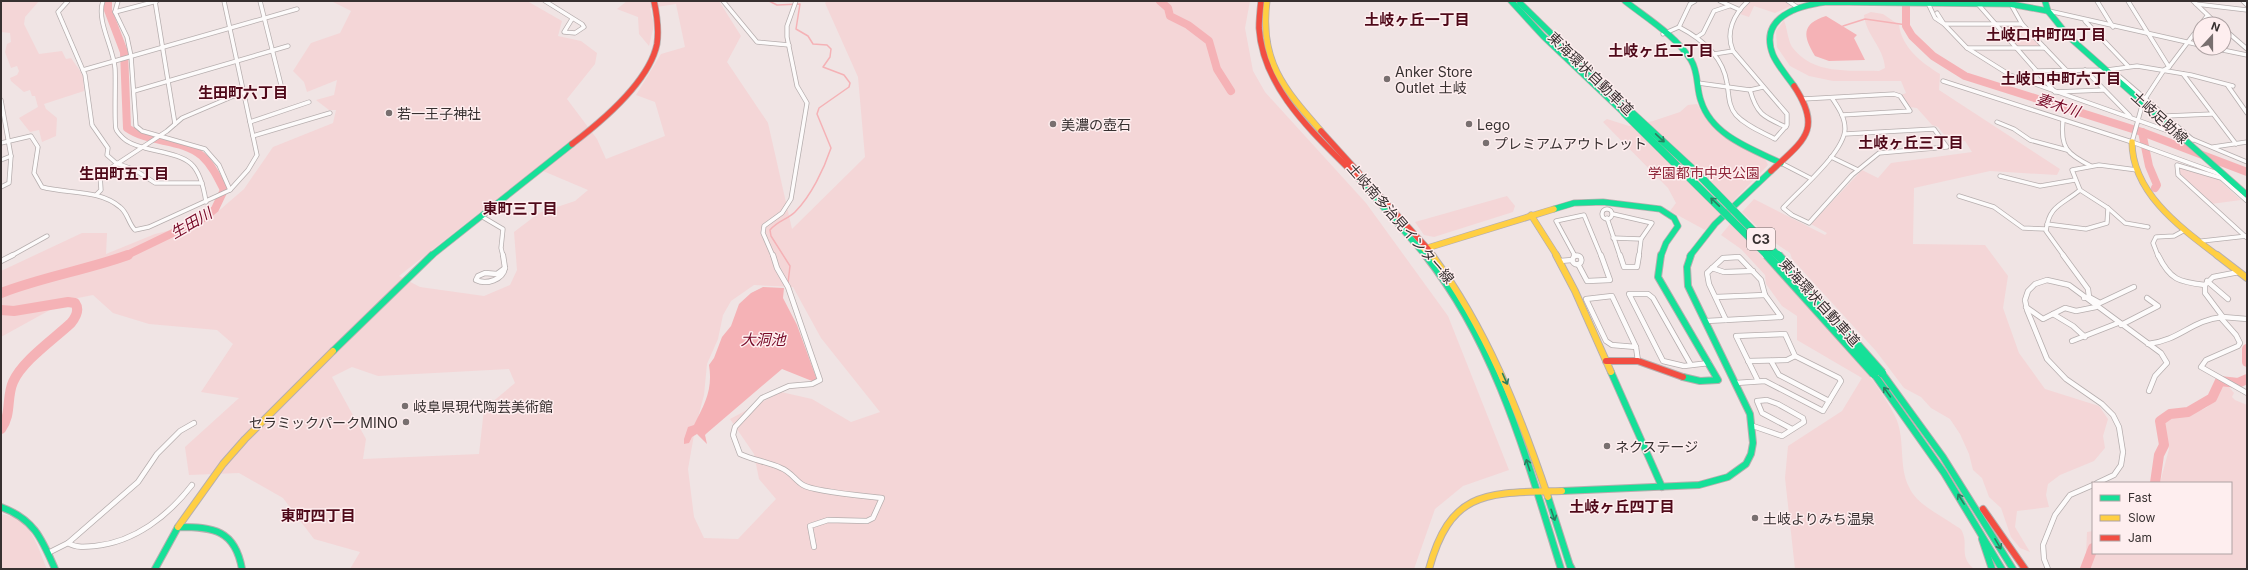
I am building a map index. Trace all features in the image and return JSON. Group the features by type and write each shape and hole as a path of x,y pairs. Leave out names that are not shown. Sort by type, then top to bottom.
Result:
{"main road":[{"path":"156,569 178,527 223,464 245,439 400,283 444,244 578,140 631,89 645,69 655,49 658,25 654,1"},
{"name":"土岐南多治見インター線","path":"1261,1 1258,18 1260,44 1267,66 1276,84 1309,125 1423,249"},
{"name":"土岐南多治見インター線","path":"1267,1 1263,28 1264,40 1269,58 1282,84 1298,105 1423,249 1454,295 1491,364 1571,568"},
{"name":"東海環状自動車道","path":"1511,1 1543,36 1627,112"},
{"name":"東海環状自動車道","path":"1518,1 1780,268 1908,407 1963,487 2013,569"},
{"path":"1625,1 1688,56 1695,69 1700,101 1705,112 1719,128 1781,163"},
{"name":"土岐足助線","path":"2044,1 2048,11 2070,37 2189,139 2247,195"},
{"path":"1429,569 1438,536 1449,518 1465,505 1483,496 1713,483 1737,472 1746,464 1752,454 1755,436 1750,414 1688,286 1686,263 1691,250 1781,163 1807,134 1811,125 1811,117 1803,99 1775,60 1769,41 1770,32 1777,20 1798,8 1827,2 2009,2 2048,11"},
{"path":"2133,141 2131,150 2137,170 2157,202 2174,221 2202,241 2247,278"},
{"path":"1423,249 1574,203 1603,202 1660,209 1674,218 1678,226 1659,252 1657,263 1658,277 1718,380 1703,382 1687,380 1638,361 1624,359 1606,361"},
{"path":"1531,215 1547,237 1560,261 1662,487"},
{"name":"東海環状自動車道","path":"1878,374 1944,473 2002,569"},
{"path":"1908,407 1959,474 2025,569"},
{"name":"土岐南多治見インター線","path":"1541,493 1561,569"},
{"path":"1,507 16,510 29,519 55,569"},
{"path":"178,527 202,528 226,534 239,548 242,559 242,569"},
{"path":"1978,528 1992,569"}],"street":[{"path":"68,1 58,12 74,53 83,70 92,124 108,148 107,155 117,165 142,173 148,181 155,183 202,183"},
{"path":"103,1 100,12 112,48 116,74 115,128 124,140 143,147 173,154 188,160 196,168 202,183 206,202"},
{"path":"118,1 116,12 127,37 131,56 136,126 142,130 205,149 218,165 230,190"},
{"path":"116,12 156,1 167,81 175,124"},
{"path":"1,144 26,135 31,136 38,147 34,173 42,187 96,195 118,204 126,212 132,228 135,230 149,227 230,190 244,176 256,155 224,1"},
{"path":"260,1 282,88"},
{"path":"545,1 572,19 584,28 577,33 570,34 564,32 564,29 572,19"},
{"path":"723,1 757,42 789,45"},
{"path":"1662,34 1680,27 1690,4 1695,1"},
{"path":"1720,1 1740,10"},
{"path":"1680,27 1697,37 1714,54 1723,69 1732,109 1747,124 1775,139 1786,127 1789,121 1787,114 1733,51 1729,42 1729,32 1740,10 1748,1"},
{"path":"1788,1 1798,8"},
{"path":"2097,1 2113,27"},
{"path":"2128,1 2169,67"},
{"path":"2243,1 2247,6"},
{"path":"1926,2 1935,18 1944,24 2022,24"},
{"path":"1977,2 1993,24 2055,92 2104,90"},
{"path":"2009,2 2022,24 2066,70"},
{"path":"2194,2 2247,10"},
{"path":"2194,2 2208,16"},
{"path":"795,3 786,32 796,86 807,102 790,199 782,213 764,226 763,233 770,246 777,268 788,287 820,380 812,384 789,386 767,394 740,422 733,435 740,454 753,460 780,467 794,475 803,485 845,494 882,498 882,501 873,518 867,521 834,521 812,524 810,526 814,547"},
{"path":"1697,37 1703,33 1714,12 1729,6"},
{"path":"83,70 297,9"},
{"path":"2048,11 2151,36 2192,44"},
{"path":"1937,13 1944,24 1966,48 2010,75 2131,118"},
{"path":"2085,20 2128,66"},
{"path":"2232,36 2247,49"},
{"path":"2133,141 2137,122 2145,100 2164,70 2169,67 2192,37"},
{"path":"2240,42 2247,42"},
{"path":"134,91 288,46"},
{"path":"1966,48 2045,48"},
{"path":"1714,54 1733,51"},
{"path":"2232,52 2247,55"},
{"path":"2035,71 2110,70 2128,66 2164,70 2233,86"},
{"path":"2084,70 2131,118 2137,122 2171,132"},
{"path":"2183,74 2236,144"},
{"path":"1944,81 2133,141 2226,176"},
{"path":"1698,83 1750,90 1763,87"},
{"path":"2228,86 2247,113"},
{"path":"1750,90 1754,109 1759,114 1786,127"},
{"path":"96,195 101,190 100,176 161,135 182,118 243,92"},
{"path":"1803,99 1896,94 1900,96 1910,111 1842,115"},
{"path":"1832,98 1842,115 1845,134 1832,157 1810,178 1783,208 1810,223 1858,170 1872,157 1879,153 1947,146 1934,129 1845,134"},
{"path":"1,100 3,121 11,156 9,184 1,187"},
{"path":"2145,100 2166,116 2189,139 2213,147 2247,162"},
{"path":"250,122 309,102"},
{"path":"253,136 330,113"},
{"path":"2166,116 2212,114"},
{"path":"2063,120 2061,135 2069,155 2092,166"},
{"path":"1997,122 2030,140 2067,150"},
{"path":"2213,147 2247,142"},
{"path":"1,160 11,156"},
{"path":"1832,157 1858,170"},
{"path":"1781,163 1810,178"},
{"path":"2247,201 2221,178 2177,165 2178,175 2247,237"},
{"path":"2137,170 2092,166 2072,170 2080,190 2108,208 2122,223 2148,227"},
{"path":"2000,176 2017,182 2042,186 2053,185 2065,180 2075,180"},
{"path":"2080,190 2073,196 2052,207 2046,226 2055,245 2088,289 2087,297 2096,307 2161,353 2167,363 2155,376 2149,391"},
{"path":"1959,196 1978,201 2008,213 2023,228 2046,226 2096,229 2107,223 2108,208"},
{"path":"1603,202 1606,210 1613,214 1650,221 1652,223 1641,239 1639,264 1637,266 1624,267 1607,218 1601,214 1606,210"},
{"path":"1607,218 1612,218 1613,214"},
{"path":"1560,261 1572,260 1578,264 1587,281 1610,280 1586,216 1584,215 1556,221 1575,256 1582,260 1581,263 1578,264"},
{"path":"481,216 503,229 501,248 506,267 504,273 498,279 481,283 476,280 478,276 485,273 497,274 506,267"},
{"path":"2185,230 2174,236 2156,237 2153,243 2159,259 2175,278 2181,282 2206,283 2228,299"},
{"path":"1,262 47,236"},
{"path":"2202,241 2247,237"},
{"path":"1613,238 1641,239"},
{"path":"1572,260 1571,258 1575,256"},
{"path":"1706,321 1727,320 1781,317 1765,294 1761,285 1761,280 1739,257 1723,258 1707,273 1706,279 1727,320"},
{"path":"1712,268 1724,272 1753,271"},
{"path":"2239,272 2219,274 2206,283 2205,293 2221,317 2236,335 2240,343 2238,346 2206,360 2201,367 2247,393"},
{"path":"2098,482 2114,475 2121,465 2124,452 2119,427 2113,415 2102,404 2066,380 2047,359 2025,300 2028,291 2035,284 2047,280 2069,285 2087,297 2100,303 2134,287"},
{"path":"1690,365 1653,298 1648,294 1629,294 1663,361 1678,365 1690,365 1709,363"},
{"path":"1716,297 1765,294"},
{"path":"1636,347 1612,345 1606,342 1586,299 1612,296 1636,347 1638,361"},
{"path":"2072,341 2119,324 2158,306 2147,298"},
{"path":"2026,306 2043,319 2065,308 2076,311 2096,307"},
{"path":"2053,314 2073,326 2085,337"},
{"path":"2148,344 2173,339 2199,320 2207,317 2247,319"},
{"path":"1736,383 1766,381 1823,411 1841,381 1839,378 1795,356 1785,334 1736,336 1758,381"},
{"path":"1748,362 1787,360 1795,356"},
{"path":"1771,361 1779,375 1829,400"},
{"path":"1753,426 1782,436 1792,430 1804,422 1803,418 1767,400 1758,401 1762,413 1792,430"},
{"path":"48,554 68,543 138,482 157,454 180,431 194,423"},
{"path":"68,543 76,547 94,547 133,534 171,510 185,496 192,485"},
{"path":"2048,569 2044,559 2043,545 2055,515 2070,495 2092,485"}],"green space":[{"path":"1,1 39,1 25,17 24,24 39,54 62,51 66,59 71,58 83,75 84,91 44,104 46,109 57,118 56,136 42,142 39,130 30,132 19,118 38,107 35,96 32,96 30,90 24,92 11,81 10,78 17,75 19,71 17,66 11,68 5,52 7,44 11,42 10,33 1,32"},
{"path":"331,1 527,1 562,21 558,36 581,41 597,53 595,64 567,99 597,139 606,159 665,136 655,102 636,95 661,54 685,47 676,4 650,8 654,25 649,46 639,34 638,17 617,9 627,1 719,1 741,36 727,62 768,123 792,229 865,157 858,77 825,3 827,1 1250,1 1245,28 1253,71 1265,92 1366,203 1448,316 1509,470 1463,486 1435,509 1414,569 350,569 360,552 314,539 283,498 239,473 189,475 185,447 239,398 201,392 233,344 217,330 149,324 113,313 93,295 68,300 1,337 1,271 82,233 107,233 106,254 155,234 207,221 244,189 273,147 333,123 336,110 329,110 316,100 334,95 337,80 307,92 304,82 293,71 311,43 340,33 351,11","holes":["536,168 588,190 575,201 539,213 514,232 517,270 510,285 484,296 420,287 399,276","754,285 793,287 821,338 880,412 851,422 812,399 781,392 730,419 754,454 759,479 776,499 738,539 704,538 694,517 688,469 695,429 704,395 707,364 718,339 723,315 731,301","352,367 378,376 509,369 515,383 484,409 479,454 363,459 366,439 332,377"]},
{"path":"1751,1 1787,1 1793,5 1775,13 1754,6 1749,17 1740,14"},
{"path":"1871,12 1883,14 1899,25 1904,41 1914,54 1926,65 1940,74 1939,90 2060,169 2057,175 1990,171 1914,188 1913,244 1985,245 2008,276 2003,308 2019,353 2045,389 2099,406 2108,419 2103,436 2105,448 2094,461 2060,475 2048,484 2046,495 2049,507 2017,511 2015,527 2030,552 2020,548 2011,537 2001,508 1989,497 1982,478 1973,470 1969,454 1960,434 1950,419 1931,408 1921,397 1904,388 1876,351 1792,259 1790,253 1772,241 1742,212 1754,199 1825,235 1827,233 1811,224 1862,170 1878,178 1891,163 1972,152 1965,141 1945,136 1938,127 1932,125 1917,108 1910,107 1901,95 1906,93 1901,81 1833,81 1809,76 1790,66 1777,47 1776,31 1784,20 1792,47 1800,56 1810,62 1821,67 1832,69 1879,71 1885,68 1884,61 1882,54 1868,29 1864,15"},
{"path":"1997,25 2020,25 2041,47 2018,47"},
{"name":"学園都市中央公園","path":"1697,104 1710,123 1726,137 1765,159 1768,165 1705,230 1670,211 1676,203 1668,188 1603,122 1607,119 1629,126 1653,121 1680,112 1688,105"},
{"path":"2180,167 2219,180 2241,200 2211,204 2180,175"},
{"path":"1507,196 1515,206 1513,212 1434,237 1424,235 1415,222"},
{"path":"1730,224 1853,356 1876,385 1895,416 1898,425 1904,470 1912,493 1921,503 1962,531 1965,541 1966,559 1974,569 1795,569 1785,478 1788,446 1842,411 1862,378 1797,340 1797,316 1782,306 1766,284 1765,275 1741,249 1721,235"},
{"path":"2221,385 2228,386 2234,393 2232,397 2235,400 2247,405 2247,569 2090,569 2086,555 2087,532 2092,531 2092,554 2232,554 2232,482 2160,482 2169,449 2164,423 2171,418 2203,410 2210,405 2216,397"},
{"path":"1,514 11,516 22,522 35,541 47,569 1,569"}],"water":[{"path":"1826,16 1857,35 1854,38 1865,60 1829,61 1815,56 1808,42 1808,27 1818,19"},
{"name":"大洞池","path":"763,287 784,288 783,298 797,325 817,380 812,381 782,369 705,435 707,444 697,434 692,437 689,443 684,444 688,427 694,425 707,396 710,382 709,365 714,358 722,337 731,326 739,304 751,293"}],"waterway":[{"name":"生田川","path":"108,1 108,10 124,52 127,128 145,137 175,143 194,150 209,163 224,190 215,209 204,218 125,256"},
{"path":"769,1 777,5 800,4 796,29 808,36 813,44 827,45 831,49 830,57 823,67 844,75 850,83 849,87 819,108 817,114 831,148 825,165 816,182 801,206 770,230 771,236 790,266 788,283"},
{"path":"1160,1 1168,8 1170,16 1188,25 1209,41 1217,69 1231,91"},
{"name":"妻木川","path":"1906,1 1906,26 1912,36 1933,56 1965,76 2142,132"},
{"path":"1843,26 1865,19 1907,25"},
{"name":"妻木川","path":"2142,132 2247,172"},
{"path":"2142,132 2149,166 2157,185 2155,188"},
{"name":"生田川","path":"1,293 32,282 125,256"},
{"name":"生田川","path":"1,310 14,311 68,302 75,303 77,308 76,316 71,323 31,358 17,374 11,388 7,418 1,429"},
{"path":"2247,349 2247,362"},
{"path":"2155,482 2159,455 2164,445 2160,421 2170,414 2188,412 2212,398 2220,381 2238,383 2247,379"},
{"path":"2085,569 2092,551"}],"traffic: fast":[{"path":"1511,1 1543,36 1624,113"},
{"path":"1625,1 1661,28 1685,51 1694,65 1701,102 1706,114 1714,124 1734,140 1781,163"},
{"path":"2045,1 2048,11 2069,37 2247,195"},
{"path":"1794,86 1775,59 1771,49 1770,37 1773,27 1778,19 1786,13 1806,5 1827,2 2010,4 2048,11"},
{"path":"1520,3 1631,112"},
{"path":"1631,112 1697,173 1793,271 1882,373"},
{"path":"1624,113 1780,268 1874,374"},
{"path":"333,351 420,264 572,144"},
{"path":"1562,491 1699,485 1728,477 1746,464 1751,454 1753,443 1750,414 1688,286 1686,275 1688,260 1704,235 1771,171"},
{"path":"1356,176 1395,218 1432,263 1454,295 1472,327 1489,360 1516,429 1561,569"},
{"path":"1554,209 1574,203 1603,202 1660,209 1674,218 1678,226 1663,249 1659,262 1658,277 1718,380 1700,381 1683,377"},
{"path":"1611,372 1662,487"},
{"path":"1882,373 1943,457 2013,569"},
{"path":"1874,374 1944,473 2002,569"},
{"path":"1548,497 1571,569"},
{"path":"1,507 13,511 30,523 36,530 46,548 55,569"},
{"path":"155,569 178,527 212,530 229,538 235,546 242,569"},
{"path":"1982,539 1992,569"}],"traffic: slow":[{"path":"1267,1 1264,21 1265,39 1276,72 1296,102 1321,131"},
{"path":"2132,142 2132,156 2134,163 2142,181 2153,197 2182,227 2247,278"},
{"path":"1424,249 1554,209"},
{"path":"1531,215 1565,271 1611,372"},
{"path":"1428,249 1449,277 1484,337 1513,400 1548,497"},
{"path":"178,527 223,464 245,439 333,351"},
{"path":"1429,569 1437,541 1442,531 1455,513 1468,504 1482,498 1498,495 1562,491"}],"traffic: jam":[{"path":"572,144 596,125 620,102 649,63 657,44 658,32 654,1"},
{"path":"1261,1 1259,29 1264,54 1273,77 1301,119 1356,176"},
{"path":"1771,171 1801,142 1807,133 1810,124 1809,113 1804,101 1794,86"},
{"path":"1321,131 1428,249"},
{"path":"1606,361 1638,361 1683,377"},
{"path":"1983,509 2025,569"}],"place":[{"name":"Anker Store Outlet 土岐","path":"1387,79"},
{"name":"若一王子神社","path":"389,113"},
{"name":"美濃の壺石","path":"1053,124"},
{"name":"Lego","path":"1469,124"},
{"name":"プレミアムアウトレット","path":"1486,143"},
{"name":"岐阜県現代陶芸美術館","path":"405,406"},
{"name":"セラミックパークMINO","path":"406,422"},
{"name":"ネクステージ","path":"1607,446"},
{"name":"土岐よりみち温泉","path":"1755,518"}],"district":[{"name":"土岐ヶ丘一丁目","path":"1417,19"},
{"name":"土岐口中町四丁目","path":"2046,34"},
{"name":"土岐ヶ丘二丁目","path":"1661,50"},
{"name":"土岐口中町六丁目","path":"2061,78"},
{"name":"生田町六丁目","path":"243,92"},
{"name":"土岐ヶ丘三丁目","path":"1911,142"},
{"name":"生田町五丁目","path":"124,173"},
{"name":"東町三丁目","path":"520,208"},
{"name":"土岐ヶ丘四丁目","path":"1622,506"},
{"name":"東町四丁目","path":"318,515"}]}
